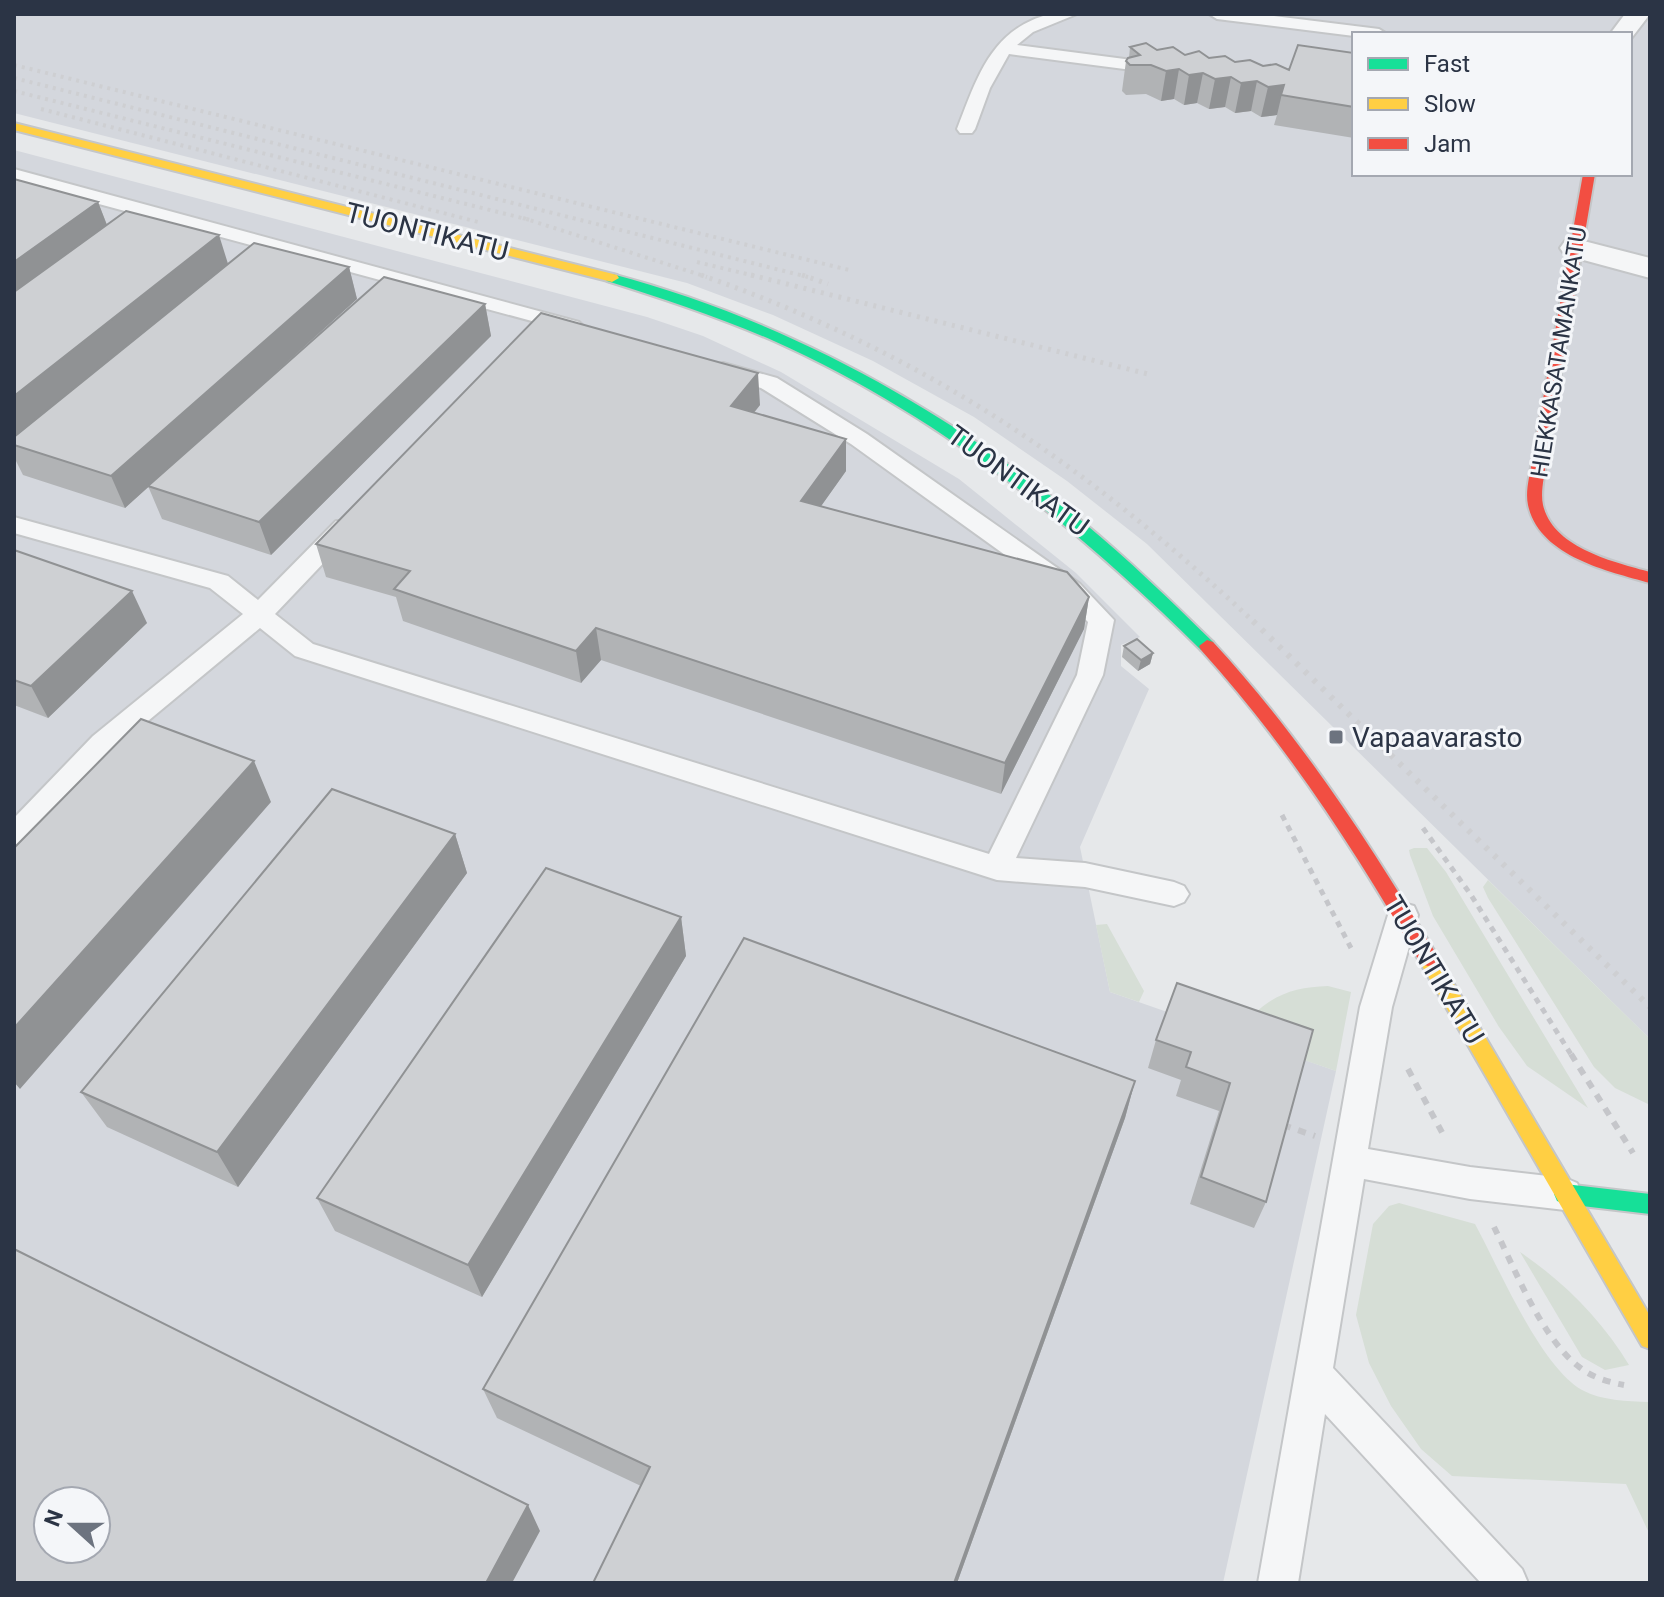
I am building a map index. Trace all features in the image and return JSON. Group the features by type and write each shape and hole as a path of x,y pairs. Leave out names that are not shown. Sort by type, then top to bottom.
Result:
{"street":[{"path":"1625,32 1639,14"},
{"name":"TUONTIKATU","path":"14,126 643,287 745,322 902,400 979,449 1122,560 1191,627 1248,691 1313,775 1403,915 1650,1338"},
{"name":"HIEKKASATAMANKATU","path":"1589,176 1539,461 1535,506 1546,528 1581,553 1650,578"},
{"path":"1576,248 1650,268"},
{"path":"1565,1194 1650,1204"}],"lane":[{"path":"966,129 1002,48 1031,27 1069,14"},
{"path":"1217,14 1363,32"},
{"path":"1002,48 1175,71"},
{"path":"14,175 597,333"},
{"path":"523,342 544,319"},
{"path":"698,362 769,383 859,439 1071,590 1101,620 1090,675 997,868"},
{"path":"14,836 103,743 260,614 358,512"},
{"path":"14,525 219,582 304,650 997,868 1085,875 1174,894"},
{"path":"1278,1583 1376,1007 1403,915"},
{"path":"1350,1161 1470,1183 1565,1194"},
{"path":"1313,1374 1508,1583"}],"path":[{"path":"1423,828 1471,895 1642,1167"},
{"path":"1299,843 1340,923 1376,1007 1443,1135"},
{"path":"1499,1237 1566,1355 1587,1373 1625,1385"}],"shaded area":[{"path":"14,14 1650,14 1650,1039 1147,544 1067,481 974,417 873,361 773,315 687,283 14,113"},
{"path":"14,150 647,317 703,336 781,372 959,479 1076,573 1140,637 1121,645 1121,666 1149,689 1080,847 1110,992 1336,1071 1223,1583 14,1583"},
{"path":"1427,848 1446,872 1588,1108 1527,1066 1499,1027 1433,916 1410,855 1409,850"},
{"path":"1488,880 1650,1039 1650,1105 1615,1088 1594,1067 1488,898 1483,887"},
{"path":"1107,924 1144,991 1139,1002 1110,992 1096,925"},
{"path":"1328,986 1351,992 1336,1071 1301,1059 1254,1014 1288,992"},
{"path":"1399,1203 1475,1224 1536,1339 1566,1378 1582,1390 1598,1396 1649,1402 1650,1535 1626,1484 1452,1476 1421,1449 1391,1406 1369,1363 1356,1315 1373,1224 1389,1206"},
{"path":"1520,1252 1580,1302 1607,1332 1629,1365 1605,1370 1582,1357"}],"building":[{"path":"1146,43 1157,50 1173,47 1185,55 1199,51 1209,58 1225,56 1235,62 1250,60 1263,66 1276,64 1289,70 1298,45 1352,53 1352,107 1281,95 1284,85 1268,87 1257,81 1241,83 1231,77 1215,79 1203,73 1189,75 1179,69 1166,71 1151,65 1130,65 1126,61 1128,58 1140,55 1130,47"},
{"path":"14,179 98,202 14,262"},
{"path":"126,211 219,235 14,396 14,292"},
{"path":"254,243 349,267 111,476 14,445 14,437"},
{"path":"384,277 485,304 259,522 148,486"},
{"path":"541,313 758,373 731,406 846,439 801,501 1067,572 1089,597 1005,763 596,628 576,651 394,589 410,571 316,544"},
{"path":"14,550 132,591 31,686 14,680"},
{"path":"1137,639 1153,653 1141,660 1124,646"},
{"path":"141,719 254,761 14,1028 14,848"},
{"path":"332,789 455,834 217,1152 81,1092"},
{"path":"546,868 681,917 468,1265 317,1198"},
{"path":"744,938 1135,1081 954,1583 593,1583 650,1467 483,1389"},
{"path":"1177,983 1313,1030 1266,1202 1201,1177 1230,1083 1186,1067 1191,1052 1156,1040"},
{"path":"14,1249 528,1505 486,1583 14,1583"}],"railway":[{"path":"14,65 849,270"},
{"path":"14,78 807,277"},
{"path":"14,91 527,219"},
{"path":"41,109 478,222"},
{"path":"527,219 534,221"},
{"path":"527,219 702,275"},
{"path":"697,262 759,277"},
{"path":"702,275 707,277"},
{"path":"702,275 858,340 998,418 1128,512 1255,623"},
{"path":"751,275 1152,375"},
{"path":"802,275 807,277"},
{"path":"807,277 828,284"},
{"path":"1253,621 1650,1007"}],"traffic: fast":[{"path":"612,278 697,305 779,339 858,377 934,422 1007,471 1077,525 1144,583 1207,646"},
{"path":"1565,1194 1650,1204"}],"traffic: slow":[{"path":"14,126 612,278"},
{"path":"1428,958 1650,1338"}],"traffic: jam":[{"path":"1589,176 1539,461 1535,504 1540,520 1565,544 1600,562 1650,578"},
{"path":"1207,646 1270,718 1327,795 1428,958"}],"place":[{"name":"Vapaavarasto","path":"1336,737"}]}
